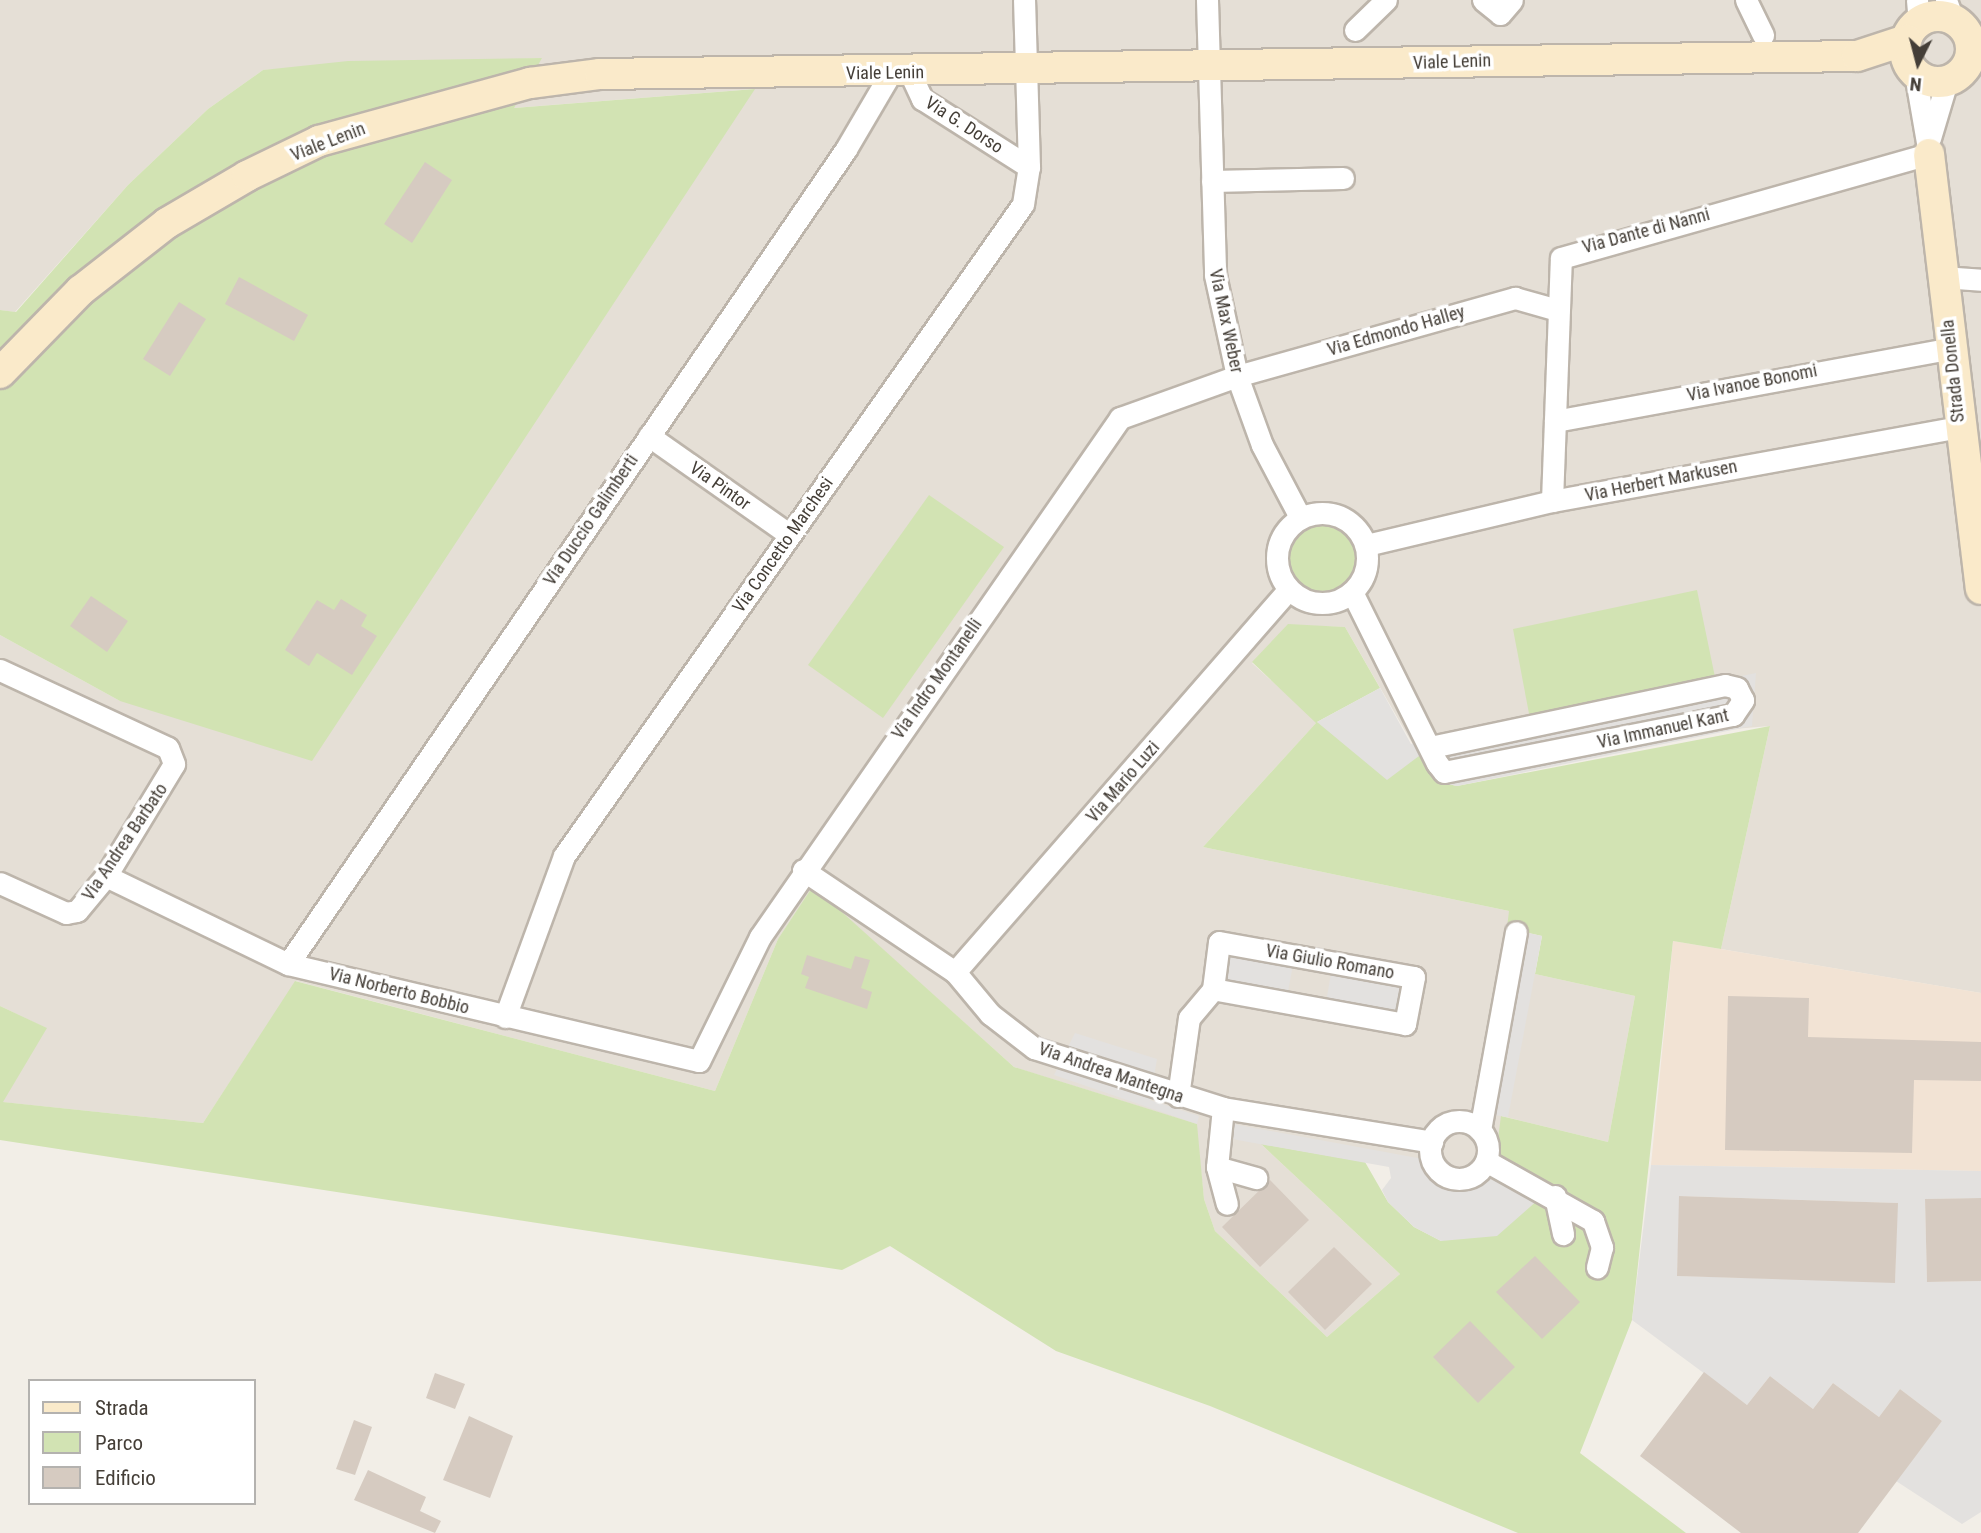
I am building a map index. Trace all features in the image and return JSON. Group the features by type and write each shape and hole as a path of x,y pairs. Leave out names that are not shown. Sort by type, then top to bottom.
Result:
{"main road":[{"name":"Viale Lenin","path":"0,373 80,291 167,223 319,141 423,108 600,74 1209,69 1857,56 1913,40 1961,22 1971,50 1964,72"},
{"path":"1913,40 1964,72"},
{"name":"Strada Donella","path":"1929,154 1959,427 1981,589"}],"street":[{"name":"Via Concetto Marchesi","path":"505,1017 564,856 1023,204 1029,167 1024,0"},
{"name":"Via Max Weber","path":"1207,0 1215,275 1237,376 1262,445 1300,517"},
{"path":"1355,30 1386,0"},
{"path":"1483,0 1506,7"},
{"path":"1746,0 1763,35"},
{"path":"1913,40 1929,154"},
{"path":"1929,154 1964,72"},
{"name":"Via G. Dorso","path":"900,73 922,99 1029,167"},
{"name":"Via Duccio Galimberti","path":"288,964 900,73"},
{"name":"Via Dante di Nanni","path":"1518,298 1568,253 1929,154"},
{"path":"1212,181 1343,178"},
{"path":"1552,501 1557,265"},
{"path":"1942,277 1981,280"},
{"path":"1518,298 1554,309"},
{"name":"Via Edmondo Halley","path":"1237,376 1518,298"},
{"name":"Via Ivanoe Bonomi","path":"1555,421 1951,348"},
{"name":"Via Indro Montanelli","path":"706,1057 760,937 803,870 1120,418 1237,376"},
{"name":"Via Herbert Markusen","path":"1366,545 1552,501 1959,427"},
{"name":"Via Pintor","path":"649,436 790,535"},
{"path":"1340,516 1366,545 1366,569 1352,592 1314,603 1289,589 1277,550 1300,517 1340,516"},
{"name":"Via Mario Luzi","path":"955,972 1289,589"},
{"name":"Via Immanuel Kant","path":"1352,592 1440,768 1452,772 1733,715 1744,700 1737,688 1725,685 1431,747"},
{"name":"Via Andrea Barbato","path":"0,670 168,748 173,771 106,876 77,911 66,913 0,883"},
{"name":"Via Andrea Mantegna","path":"803,870 955,972 990,1014 1034,1048 1178,1096 1223,1108 1432,1142"},
{"name":"Via Norberto Bobbio","path":"106,876 288,964 688,1061 706,1057"},
{"path":"1486,1161 1480,1130 1516,932"},
{"name":"Via Giulio Romano","path":"1219,942 1414,977 1405,1024 1213,989 1219,942"},
{"path":"1178,1096 1189,1018 1213,989"},
{"path":"1223,1108 1217,1167 1227,1204"},
{"path":"1480,1130 1449,1124 1432,1142 1432,1159 1450,1177 1467,1178 1486,1161"},
{"path":"1486,1161 1555,1196 1593,1221 1602,1247 1597,1267"},
{"path":"1217,1167 1256,1178"},
{"path":"1555,1196 1563,1234"}],"shaded area":[{"path":"0,0 1981,0 1981,993 1721,949 1770,726 1419,755 1345,627 1288,625 1252,663 1317,722 1203,847 1509,911 1535,974 1635,996 1608,1142 1502,1116 1493,1176 1262,1145 1400,1274 1327,1337 1215,1231 1204,1199 1196,1124 1014,1067 813,887 778,939 715,1091 296,981 203,1123 2,1102 46,1028 0,1006 0,635 120,701 754,89 513,108 541,58 263,70 208,109 128,185 15,312 0,310"},
{"path":"1756,673 1752,726 1457,786 1439,782 1419,756 1387,780 1317,722 1380,688 1411,744"},
{"path":"1507,928 1542,936 1508,1117 1472,1112"},
{"path":"1673,941 1981,993 1981,1171 1651,1165"},
{"path":"1223,947 1294,959 1287,997 1216,985"},
{"path":"1332,968 1406,981 1400,1015 1326,1002"},
{"path":"1075,1033 1157,1059 1150,1100 1199,1116 1197,1124 1054,1075"},
{"path":"1233,1124 1423,1159 1428,1173 1449,1187 1476,1189 1493,1176 1539,1199 1497,1236 1441,1241 1414,1227 1388,1202 1382,1190 1391,1178 1389,1167 1232,1139"},
{"path":"1651,1165 1981,1171 1981,1198 1925,1199 1927,1282 1981,1281 1981,1512 1962,1524 1896,1481 1942,1421 1900,1389 1879,1417 1833,1383 1813,1409 1770,1376 1747,1405 1632,1320","holes":["1680,1196 1897,1203 1895,1282 1677,1276"]}],"green space":[{"path":"542,58 514,108 755,89 312,761 120,701 0,635 0,310 16,312 128,185 208,109 263,70 348,61"},
{"path":"929,495 1004,547 883,718 808,665"},
{"path":"1313,520 1327,520 1341,526 1352,537 1358,558 1355,573 1347,585 1327,596 1313,596 1299,590 1288,579 1282,565 1282,551 1288,537 1299,526"},
{"path":"1697,590 1716,682 1530,719 1513,629"},
{"path":"1288,624 1345,627 1380,688 1317,722 1419,755 1439,782 1457,786 1770,726 1721,949 1673,941 1632,1320 1580,1453 1686,1533 1518,1533 1210,1406 1056,1351 890,1246 842,1270 0,1140 0,1006 47,1028 3,1102 203,1123 295,981 715,1091 778,939 813,886 1014,1067 1197,1124 1204,1199 1215,1231 1327,1337 1400,1274 1261,1144 1365,1162 1388,1202 1414,1227 1441,1241 1493,1176 1501,1116 1608,1142 1635,996 1535,974 1542,936 1507,928 1509,911 1203,847 1316,723 1252,662"}],"building":[{"path":"425,162 452,180 412,243 384,224"},
{"path":"239,277 308,315 294,341 225,304"},
{"path":"179,302 206,319 170,376 143,359"},
{"path":"91,596 128,621 107,652 70,626"},
{"path":"341,599 367,615 361,626 377,636 352,675 317,653 309,666 285,650 317,600 334,610"},
{"path":"807,955 851,969 855,956 870,960 861,988 872,992 867,1009 805,988 809,977 801,974"},
{"path":"1728,996 1809,998 1808,1037 1981,1042 1981,1081 1914,1080 1912,1153 1725,1150"},
{"path":"1270,1180 1309,1220 1260,1267 1222,1227"},
{"path":"1679,1196 1898,1203 1895,1283 1677,1276"},
{"path":"1981,1198 1981,1281 1927,1282 1925,1199"},
{"path":"1334,1247 1372,1284 1325,1330 1288,1292"},
{"path":"1535,1256 1580,1302 1542,1339 1496,1292"},
{"path":"1470,1321 1515,1367 1478,1403 1433,1357"},
{"path":"1704,1372 1747,1405 1770,1376 1813,1409 1833,1383 1879,1417 1900,1389 1942,1421 1858,1533 1741,1533 1640,1456"},
{"path":"435,1373 465,1384 455,1409 426,1398"},
{"path":"469,1416 513,1436 490,1498 443,1480"},
{"path":"354,1420 372,1427 355,1475 336,1469"},
{"path":"368,1470 426,1497 420,1511 441,1521 435,1533 354,1500"}]}
